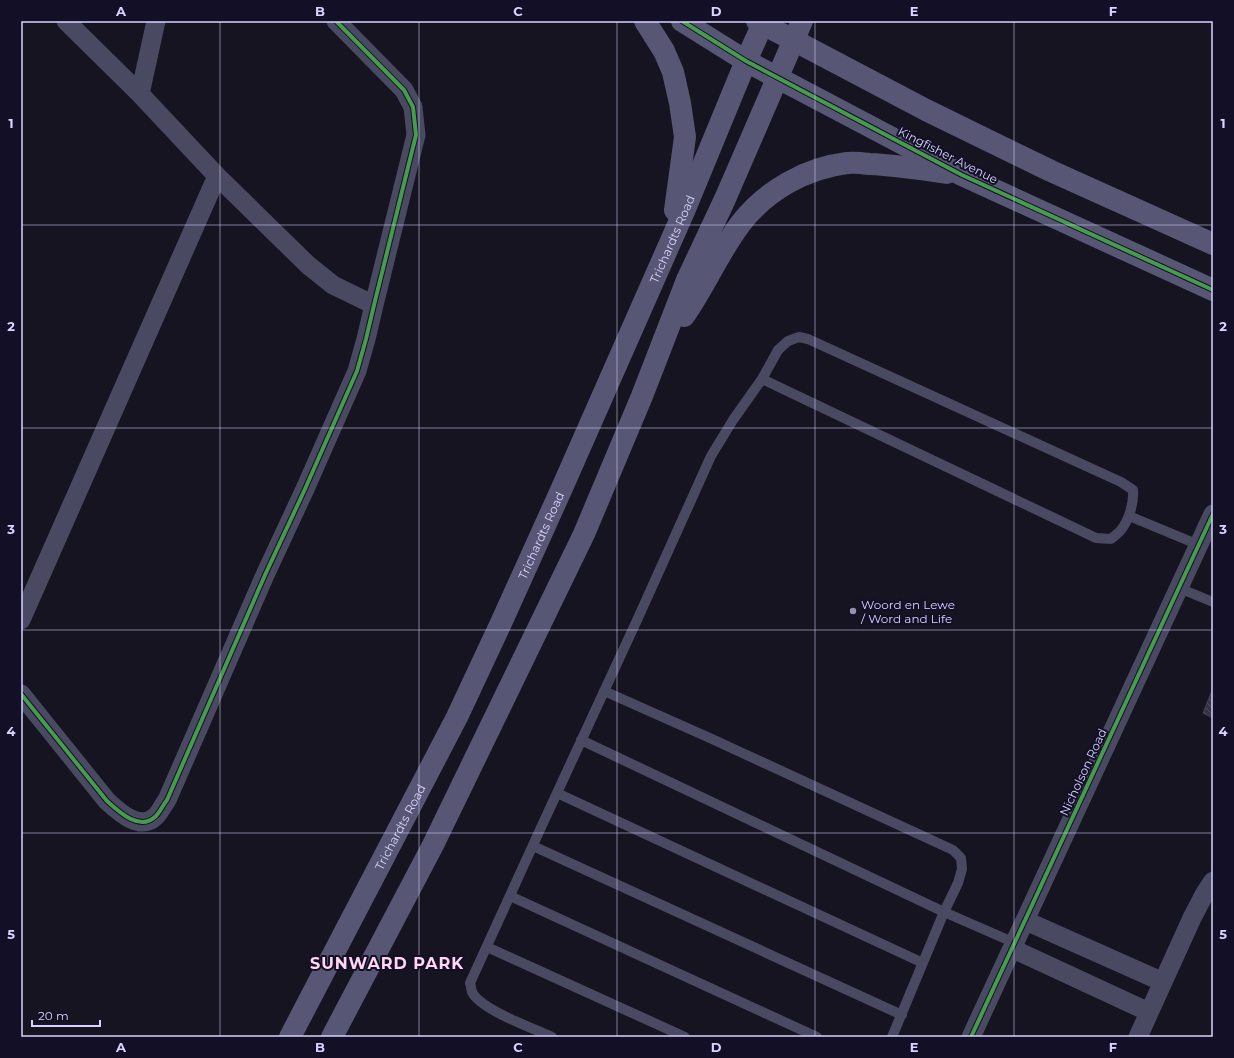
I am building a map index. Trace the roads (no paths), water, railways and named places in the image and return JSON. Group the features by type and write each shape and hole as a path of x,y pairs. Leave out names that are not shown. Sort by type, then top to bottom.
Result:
{"main road":[{"path":"645,21 664,51 673,72 685,136 682,168 670,243"},
{"name":"Kingfisher Avenue","path":"682,21 746,61 962,175 1213,290"},
{"path":"761,22 798,30 926,110 1038,164 1213,244"},
{"name":"Trichardts Road","path":"290,1037 457,717 562,488 685,209 761,22"},
{"path":"332,1037 433,845 577,548 663,343 687,280 798,30"},
{"path":"663,343 688,310 741,223 760,202 785,183 823,167 849,163 903,167 962,175"}],"street":[{"path":"66,21 140,94 217,176 308,265 333,285 374,304"},
{"path":"140,94 156,21"},
{"path":"21,694 107,801 123,815 136,822 150,821 157,816 167,800 265,575 357,371 416,135 413,107 404,90 336,21"},
{"path":"21,620 217,176"},
{"name":"Nicholson Road","path":"971,1037 1026,921 1213,514"},
{"path":"1138,1037 1196,912 1213,881"},
{"path":"1026,921 1163,982"},
{"path":"1014,946 1149,1012"}],"lane":[{"path":"552,1037 489,1008 472,992 470,983 711,456 733,420 762,379 778,350 788,341 799,337 808,339 1121,482 1133,490 1134,499 1121,530 1111,539 1096,538 762,379"},
{"path":"1128,516 1199,545"},
{"path":"1179,588 1213,602"},
{"path":"604,692 719,742 953,850 961,858 962,869 958,883 944,912 892,1037"},
{"path":"581,740 1014,946"},
{"path":"557,793 924,963"},
{"path":"533,846 902,1015"},
{"path":"510,896 817,1037"},
{"path":"487,947 685,1037"}],"place":[{"name":"Woord en Lewe / Word and Life","path":"853,611"}],"district":[{"name":"SUNWARD PARK","path":"387,963"}]}
